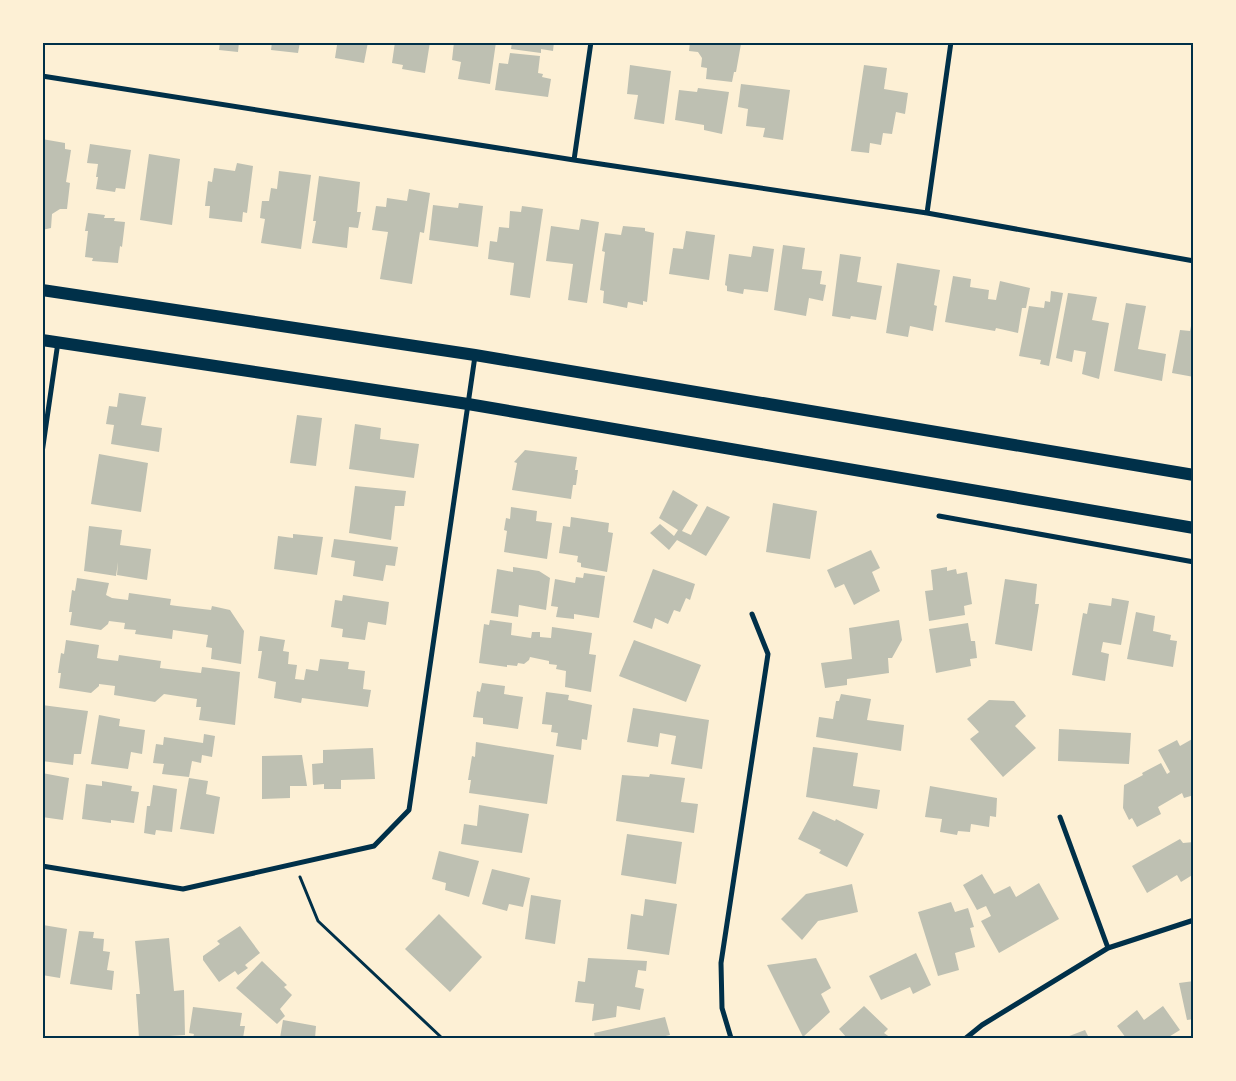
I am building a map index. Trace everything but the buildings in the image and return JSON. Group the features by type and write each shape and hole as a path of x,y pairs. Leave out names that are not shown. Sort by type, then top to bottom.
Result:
{"main road":[{"path":"42,290 475,355 1194,475"},
{"path":"42,340 468,404 1194,528"}],"street":[{"path":"574,160 591,42"},
{"path":"927,212 951,42"},
{"path":"42,76 574,160 927,212 1194,261"},
{"path":"42,453 58,342"},
{"path":"42,866 183,889 374,846 410,810 475,355"},
{"path":"939,516 1194,562"},
{"path":"732,1038 722,1008 721,963 768,654 752,614"},
{"path":"1060,817 1108,948"},
{"path":"966,1038 982,1025 1108,948 1194,920"}],"path":[{"path":"295,864 318,920 442,1038"}]}
